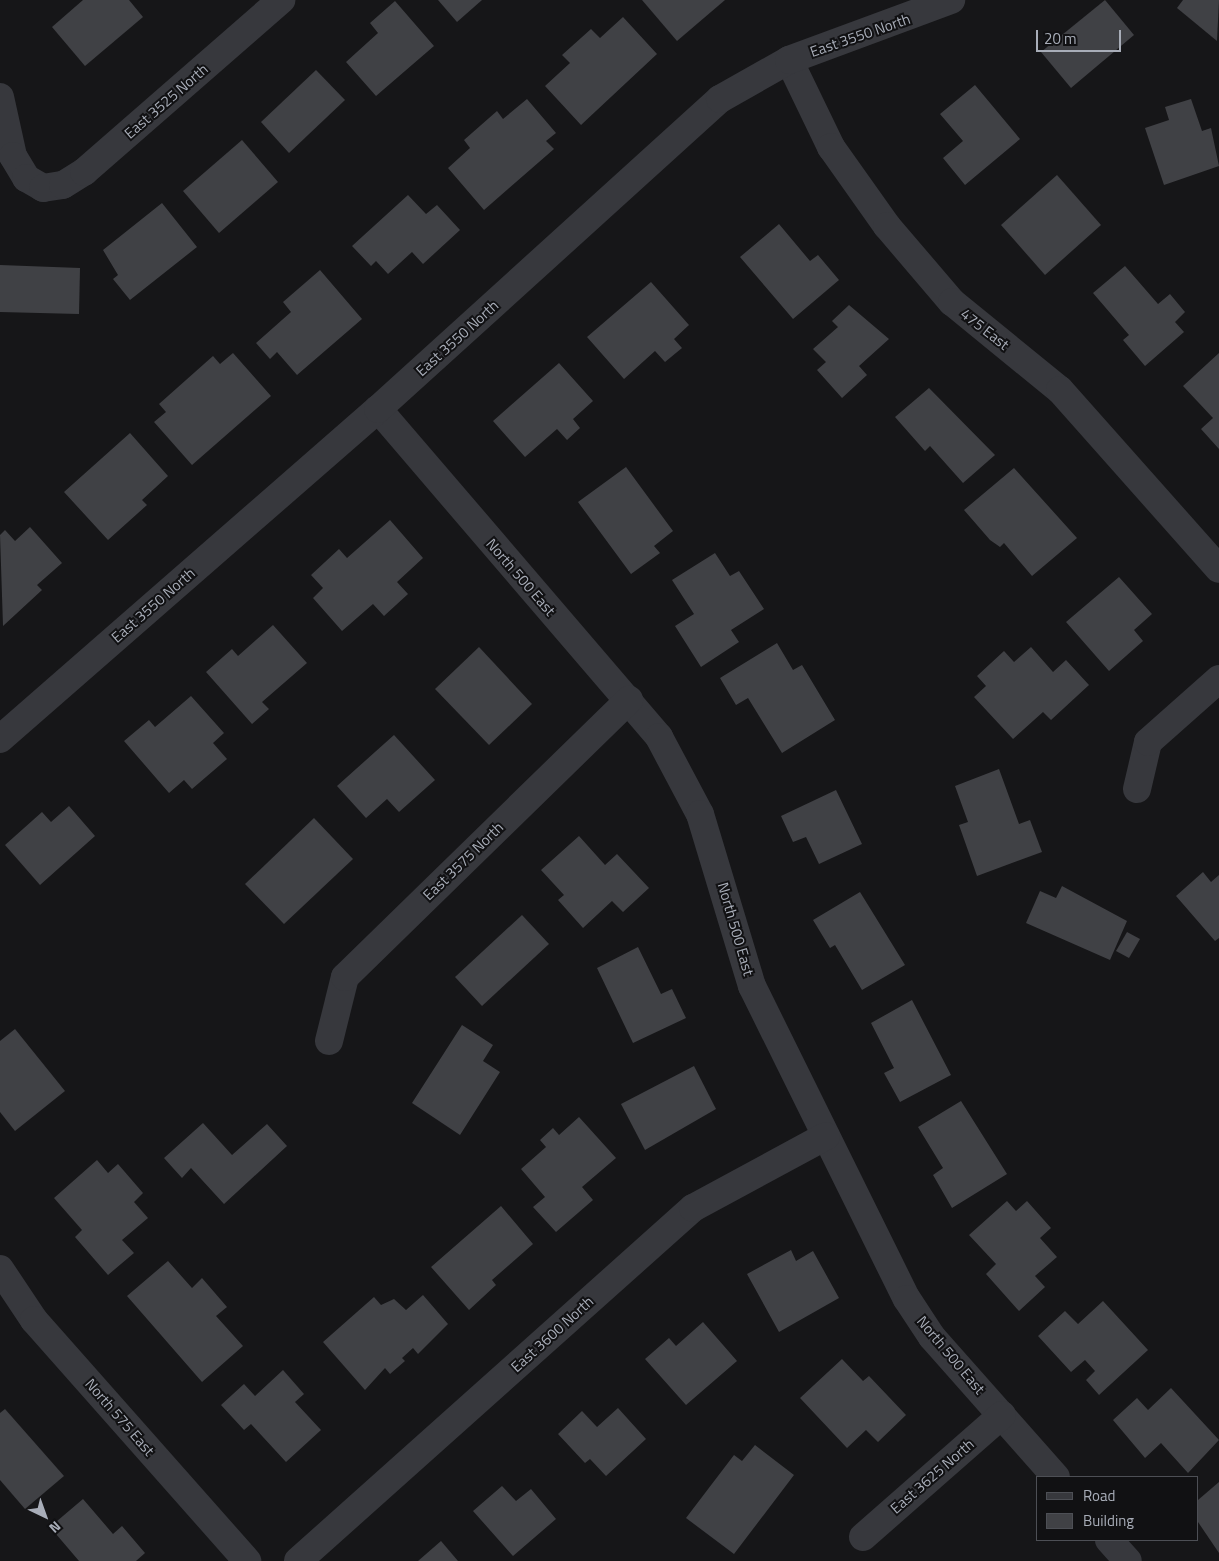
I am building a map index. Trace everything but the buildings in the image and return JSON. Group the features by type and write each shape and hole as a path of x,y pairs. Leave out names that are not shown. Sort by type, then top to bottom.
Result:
{"street":[{"name":"East 3525 North","path":"0,97 13,156 26,178 43,188 63,185 84,172 281,0"},
{"name":"East 3550 North","path":"0,739 378,409 720,99 789,60 951,0"},
{"name":"475 East","path":"789,60 831,147 893,233 952,302 1060,390 1219,569"},
{"name":"North 500 East","path":"378,409 659,737 700,814 752,986 907,1299 932,1336 1055,1476"},
{"path":"1138,789 1148,742 1219,679"},
{"name":"East 3575 North","path":"329,1041 345,977 629,700"},
{"name":"East 3600 North","path":"298,1561 693,1208 826,1136"},
{"name":"North 575 East","path":"0,1268 34,1320 247,1561"},
{"name":"East 3625 North","path":"863,1537 1002,1415"},
{"path":"1110,1541 1128,1561"}]}
